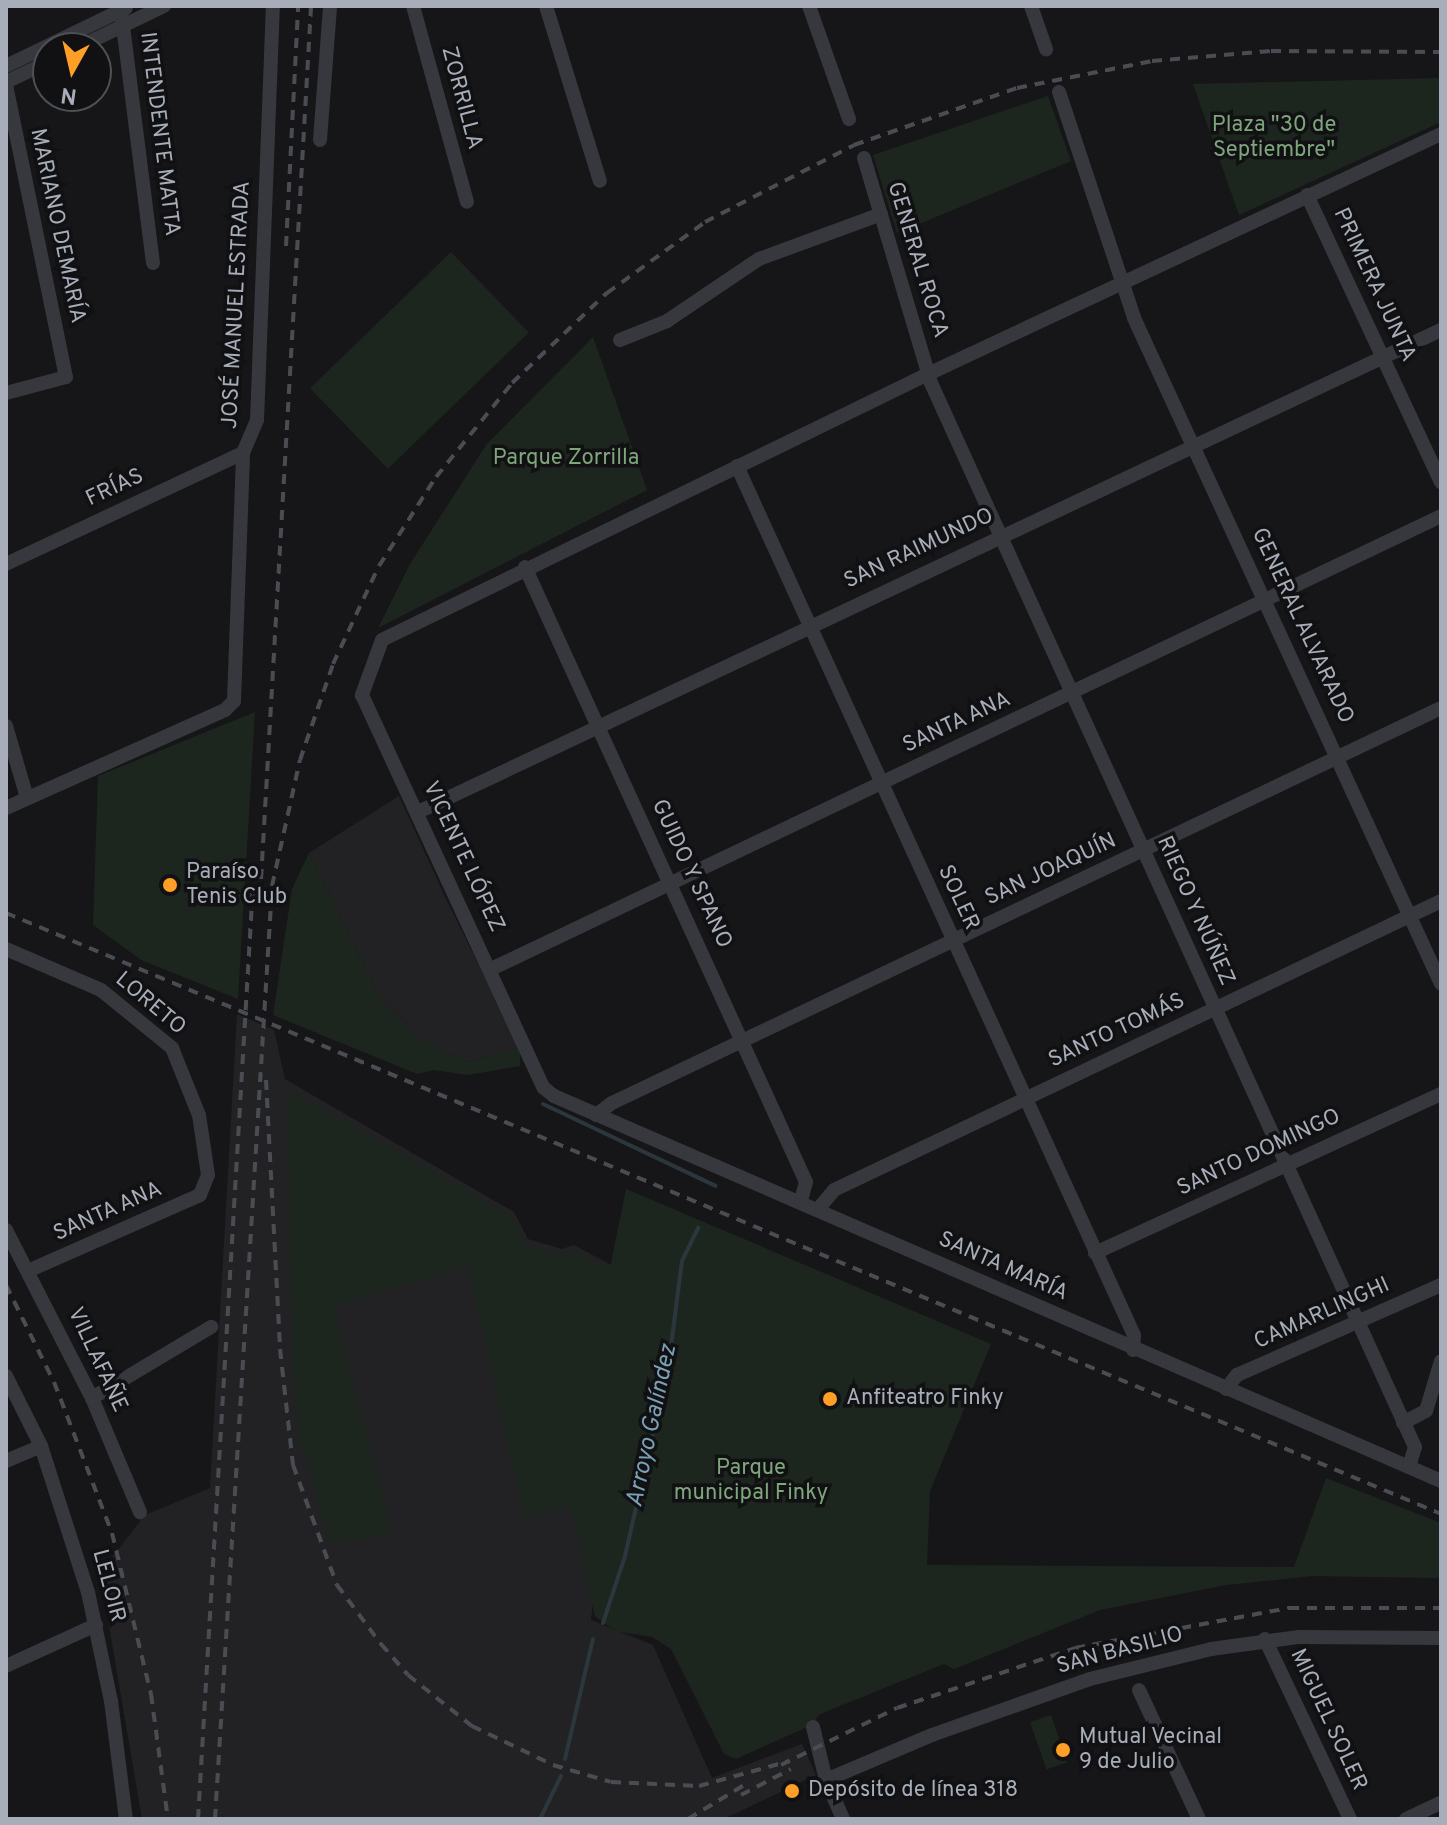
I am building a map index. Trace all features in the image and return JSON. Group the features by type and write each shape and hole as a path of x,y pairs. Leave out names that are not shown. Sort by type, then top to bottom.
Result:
{"street":[{"path":"110,32 164,6"},
{"name":"JOSÉ MANUEL ESTRADA","path":"27,798 225,710 234,701 243,453 257,420 273,6"},
{"path":"320,140 330,6"},
{"name":"ZORRILLA","path":"413,6 467,202"},
{"path":"546,6 600,181"},
{"path":"809,6 849,119"},
{"path":"1031,6 1046,49"},
{"path":"6,66 126,8"},
{"name":"INTENDENTE MATTA","path":"126,8 123,26 153,263"},
{"path":"6,84 32,70"},
{"name":"MARIANO DEMARÍA","path":"6,84 66,377 6,393"},
{"name":"GENERAL ALVARADO","path":"1059,92 1134,318 1195,444 1441,984"},
{"path":"525,567 1441,134"},
{"name":"GENERAL ROCA","path":"864,158 928,374"},
{"name":"PRIMERA JUNTA","path":"1307,195 1441,482"},
{"path":"620,340 667,321 759,259 881,214"},
{"name":"SAN RAIMUNDO","path":"418,812 1441,330"},
{"name":"RIEGO Y NÚÑEZ","path":"928,374 1415,1447 1409,1467"},
{"name":"FRÍAS","path":"6,564 243,453"},
{"name":"SOLER","path":"737,466 1134,1335 1133,1350"},
{"name":"SANTA ANA","path":"491,969 673,886 880,783 1267,602 1441,516"},
{"name":"VICENTE LÓPEZ","path":"525,567 382,640 362,695 548,1091"},
{"name":"GUIDO Y SPANO","path":"525,567 806,1182 801,1201"},
{"name":"SAN JOAQUÍN","path":"596,1115 1441,708"},
{"path":"6,726 27,798 6,808"},
{"name":"SANTO TOMÁS","path":"819,1208 834,1190 1441,901"},
{"name":"LORETO","path":"6,949 101,990 172,1048 202,1128 208,1175 203,1193"},
{"name":"SANTA MARÍA","path":"548,1091 596,1115 819,1208 1133,1350 1441,1481"},
{"name":"SANTO DOMINGO","path":"1095,1253 1441,1094"},
{"name":"SANTA ANA","path":"30,1270 203,1193"},
{"name":"VILLAFAÑE","path":"6,1230 30,1270 92,1398 140,1512"},
{"name":"CAMARLINGHI","path":"1226,1389 1237,1375 1441,1285"},
{"path":"92,1398 211,1327"},
{"path":"1403,1423 1426,1411 1441,1361"},
{"name":"LELOIR","path":"6,1376 41,1446 96,1625 126,1819"},
{"path":"6,1461 41,1446"},
{"path":"6,1666 96,1625"},
{"name":"SAN BASILIO","path":"826,1780 932,1735 1090,1679 1265,1639 1441,1638"},
{"name":"MIGUEL SOLER","path":"1265,1639 1350,1819"},
{"path":"1139,1690 1199,1819"},
{"path":"813,1727 826,1780 843,1819"},
{"path":"1406,1819 1441,1803"}],"shaded area":[{"path":"399,796 520,1048 468,1062 423,1041 380,997 309,853"},
{"path":"237,1014 274,1030 285,1079 514,1212 528,1239 562,1249 574,1245 628,1274 591,1620 653,1645 712,1778 802,1744 816,1775 724,1819 142,1819 100,1573 145,1515 210,1488"}],"green space":[{"name":"Plaza \"30 de Septiembre\"","path":"1441,78 1441,122 1239,215 1193,84"},
{"path":"1048,96 1071,161 897,233 873,155"},
{"path":"451,252 529,333 388,469 310,388"},
{"name":"Parque Zorrilla","path":"593,337 647,490 378,628 410,564 486,445"},
{"name":"Paraíso Tenis Club","path":"255,712 238,999 141,960 93,925 98,776"},
{"path":"309,853 380,997 423,1041 468,1062 520,1048 520,1066 468,1075 434,1070 417,1074 273,1015 292,889"},
{"name":"Parque municipal Finky","path":"289,1090 510,1215 526,1245 562,1253 572,1249 610,1268 626,1189 991,1344 930,1491 927,1565 1294,1567 1326,1478 1441,1523 1441,1578 1312,1576 1226,1585 1100,1610 954,1669 944,1664 820,1714 811,1725 736,1759 724,1754 671,1649 652,1637 615,1631 595,1616 570,1506 524,1517 468,1266 334,1306 392,1534 331,1544 297,1428 290,1308"},
{"path":"1051,1715 1067,1762 1046,1769 1030,1722"}],"waterway":[{"name":"Arroyo Galíndez","path":"543,1104 716,1186"},
{"name":"Arroyo Galíndez","path":"603,1623 625,1556 669,1362 682,1261 698,1228"},
{"name":"Arroyo Galíndez","path":"565,1759 593,1639"},
{"name":"Arroyo Galíndez","path":"540,1819 561,1776"}],"railway":[{"path":"286,246 298,6"},
{"path":"260,897 311,6"},
{"path":"215,1819 272,886 300,760 333,664 379,566 436,477 512,383 607,293 705,222 854,145 1017,88 1152,61 1271,51 1441,52"},
{"path":"198,1819 253,885"},
{"path":"6,913 1441,1514"},
{"path":"266,1080 280,1349 293,1465 337,1585 381,1644 408,1675 472,1726 553,1765 611,1782 699,1786 790,1761"},
{"path":"6,1285 54,1382 112,1533 151,1694 168,1819"},
{"path":"781,1765 897,1708 1075,1648 1289,1608 1441,1608"},
{"path":"741,1795 791,1769"},
{"path":"688,1819 749,1782"}],"place":[{"name":"Paraíso Tenis Club","path":"170,885"},
{"name":"Anfiteatro Finky","path":"830,1399"},
{"name":"Mutual Vecinal 9 de Julio","path":"1063,1750"},
{"name":"Depósito de línea 318","path":"792,1791"}]}
